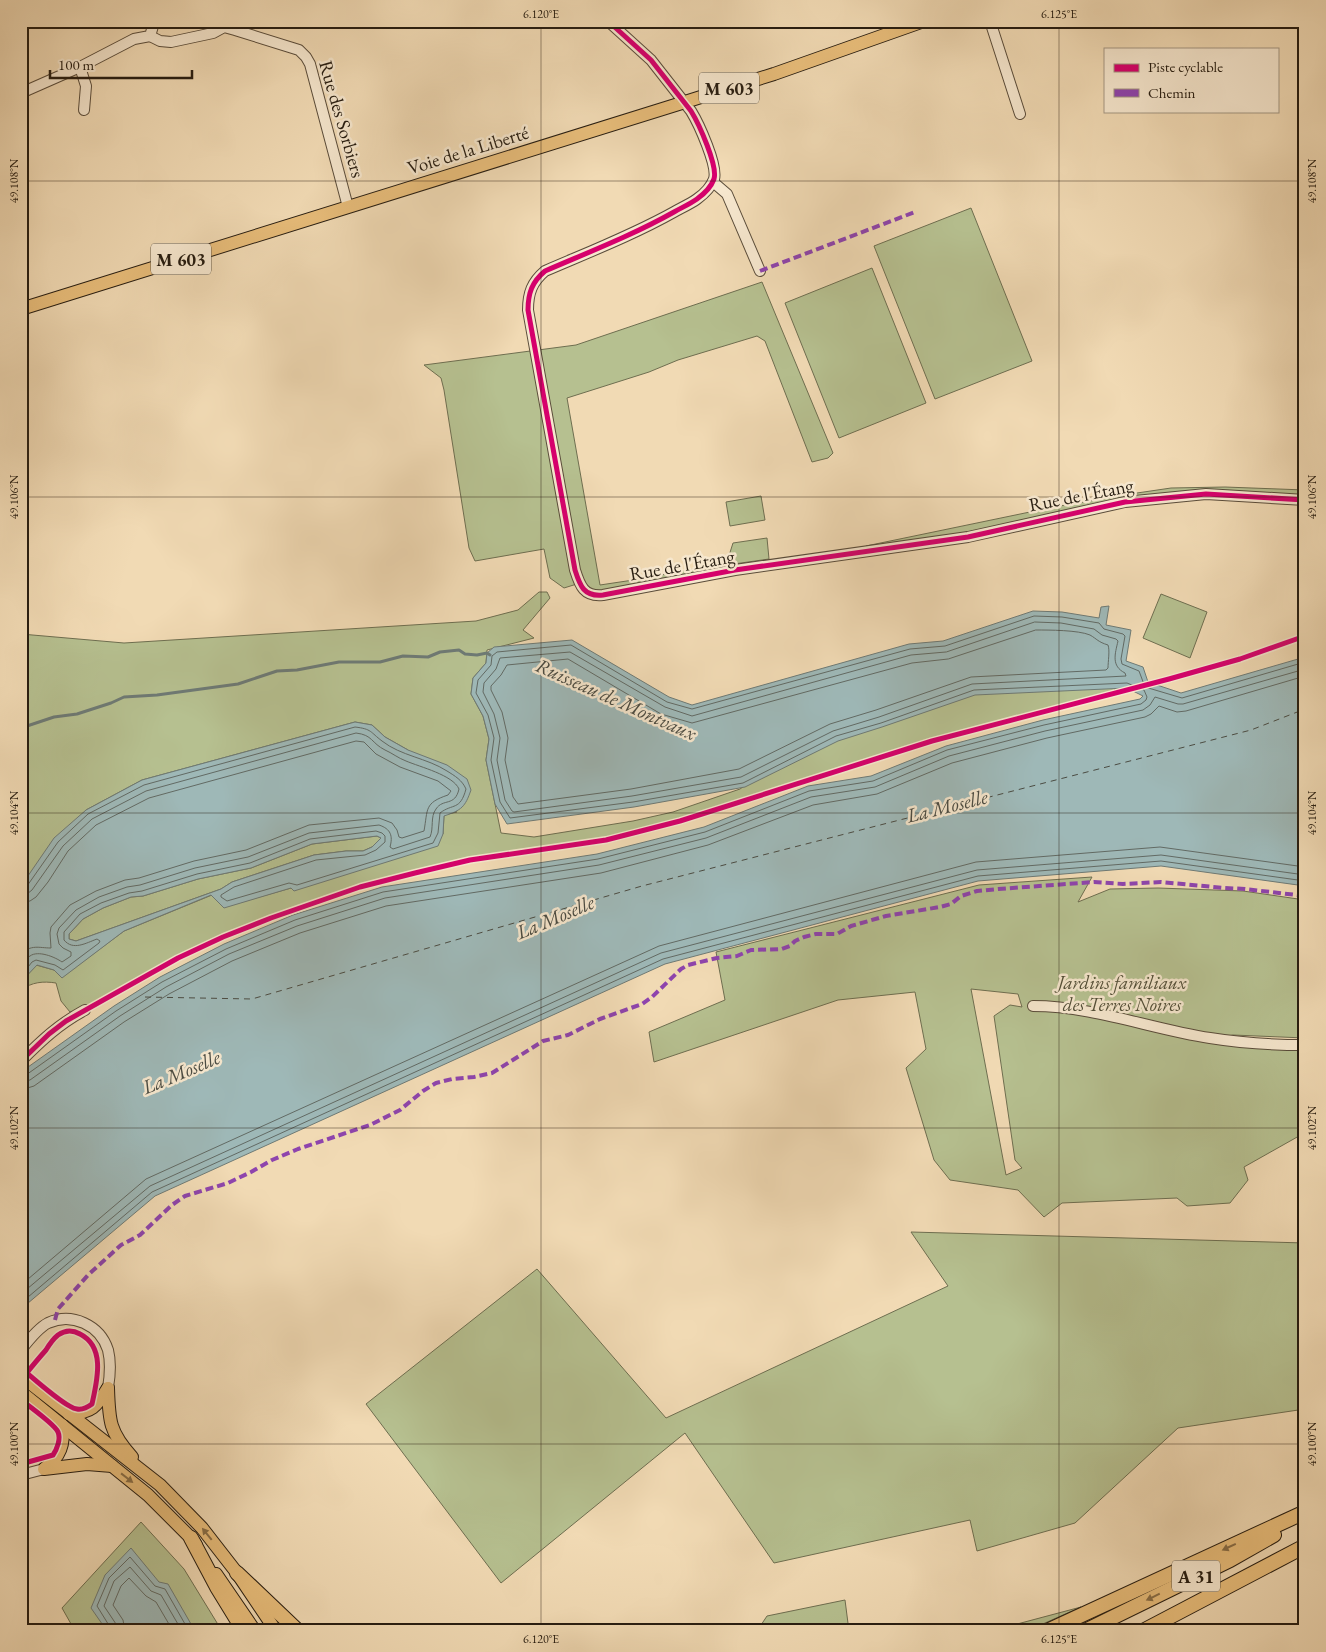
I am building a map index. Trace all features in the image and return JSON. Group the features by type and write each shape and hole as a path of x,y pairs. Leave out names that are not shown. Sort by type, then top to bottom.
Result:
{"highway":[{"path":"1047,1631 1305,1512"},
{"name":"A 31","path":"1085,1631 1230,1560 1305,1517"},
{"path":"191,1538 217,1587 244,1631"},
{"name":"A 31","path":"1142,1631 1305,1546"},
{"path":"237,1573 298,1631"}],"main road":[{"name":"Voie de la Liberté","path":"23,309 774,74 924,21"},
{"path":"21,1376 54,1411 62,1425 148,1495 191,1538 255,1631"},
{"path":"21,1392 54,1411 69,1414 85,1413 93,1409 108,1388"},
{"path":"108,1388 109,1419 114,1434 122,1446 202,1528 237,1573 276,1631"},
{"path":"69,1414 160,1486"},
{"path":"44,1469 52,1463 61,1450 63,1441 62,1425"},
{"path":"44,1469 87,1464 112,1466"}],"street":[{"path":"21,93 80,67 134,40 150,36 153,26 157,21"},
{"path":"608,21 651,60 685,102 696,119 714,165 715,174 713,182 727,194 760,271"},
{"path":"990,21 1020,114"},
{"name":"Rue des Sorbiers","path":"150,36 160,41 172,42 213,33 224,28 299,50 303,53 310,64 348,207"},
{"path":"80,67 86,86 84,110"},
{"name":"Rue de l'Étang","path":"713,182 697,199 648,226 545,271 530,288 528,310 574,570 582,587 588,593 596,596 603,595 734,570 968,537 1124,502 1206,494 1305,500"},
{"path":"21,292 23,309"},
{"path":"1033,1006 1081,1009 1209,1038 1275,1045 1305,1045"},
{"path":"21,1061 66,1020 85,1010"},
{"path":"21,1350 47,1323 66,1318 90,1325 99,1333 104,1341 109,1359 108,1388"},
{"path":"21,1476 44,1469"}],"green space":[{"path":"971,208 1032,361 935,399 874,246"},
{"path":"872,268 926,403 839,438 785,303"},
{"path":"762,282 833,453 828,458 812,462 765,341 757,336 678,360 649,372 567,398 600,585 715,565 726,565 733,543 767,538 769,559 727,565 727,571 603,595 580,583 564,588 550,578 544,549 475,561 469,548 441,378 424,365 576,345"},
{"path":"1225,487 1305,490 1305,500 1206,494 1125,502 867,551 866,546 1054,507 1137,493 1171,488"},
{"path":"761,496 765,520 730,526 726,502"},
{"path":"539,592 547,592 550,598 523,630 534,638 487,650 486,663 473,678 471,694 483,716 489,739 486,760 501,833 534,837 633,821 673,812 740,789 812,736 946,681 1113,686 1117,694 932,741 642,832 468,861 357,888 284,912 213,941 178,957 85,1010 70,1012 61,1001 56,983 38,983 29,985 21,990 21,982 36,965 54,970 62,977 124,931 212,895 224,907 291,888 443,834 444,815 457,812 408,750 385,737 372,725 355,722 142,780 86,810 21,886 21,634 124,643 476,621 518,610"},
{"path":"1161,594 1207,612 1190,658 1143,638"},
{"path":"377,836 381,838 372,847 363,851 314,855 232,882 221,889 76,941 69,939 69,934 83,919 103,908 131,897 143,896 198,879 251,868 312,844"},
{"name":"Jardins familiaux des Terres Noires","path":"1092,877 1078,902 1110,889 1158,888 1243,891 1305,900 1305,1038 1233,1035 1212,1039 1305,1045 1305,1145 1299,1136 1244,1167 1248,1180 1230,1203 1187,1206 1177,1198 1062,1203 1044,1217 1018,1190 950,1180 934,1160 906,1068 926,1049 915,992 838,1000 654,1062 649,1032 725,1000 716,952 979,885","holes":["971,989 1018,994 1022,1007 1010,1005 994,1016 1015,1160 1022,1168 1006,1175"]},
{"path":"911,1232 1305,1243 1305,1409 1178,1428 1075,1523 977,1551 970,1520 774,1563 685,1433 501,1583 366,1404 537,1269 666,1418 948,1286"},
{"path":"141,1522 184,1569 222,1631 75,1631 62,1608"},
{"path":"845,1600 849,1631 757,1631 767,1616"},
{"path":"1081,1607 1027,1631 991,1631"}],"water":[{"name":"La Moselle","path":"1109,606 1106,625 1131,630 1126,661 1143,667 1148,682 1181,693 1305,657 1305,886 1161,866 978,881 665,964 155,1196 21,1309 21,1072 114,1006 160,977 224,944 293,915 382,887 597,854 704,827 808,786 871,776 946,746 1043,720 1140,699 1143,696 1127,688 975,695 838,741 745,787 634,807 507,824 495,804 486,760 489,739 483,716 471,694 473,678 486,663 487,653 494,647 572,640 669,697 692,705 909,644 943,641 1033,611 1062,612 1099,618 1101,607"},
{"path":"355,722 372,725 385,737 408,750 447,765 467,779 471,790 462,807 444,816 443,834 438,846 294,891 291,888 224,908 211,895 124,931 62,978 54,970 37,965 21,982 21,886 54,838 86,810 142,780","holes":["377,836 381,838 372,847 363,851 314,855 232,882 221,889 76,941 69,939 69,934 83,919 103,908 131,897 143,896 198,879 251,868 312,844"]},
{"path":"131,1548 159,1582 168,1584 195,1631 107,1631 91,1608 105,1575"}],"waterway":[{"name":"Ruisseau de Montvaux","path":"21,728 54,717 77,714 124,697 157,695 238,684 277,671 297,670 339,662 380,662 403,656 428,657 440,652 459,650 465,654 477,655 487,653 490,655"}],"ferry route":[{"path":"145,997 252,999 642,886 1251,730 1305,709"}],"marked path":[{"path":"760,271 915,212"},
{"path":"55,1320 58,1309 88,1275 121,1245 140,1235 172,1205 185,1196 228,1183 298,1149 370,1125 400,1110 436,1083 492,1073 543,1041 568,1035 600,1019 642,1004 688,965 717,958 737,956 751,950 782,949 804,937 816,934 837,934 851,926 886,916 940,907 951,904 961,896 977,891 1094,882 1123,884 1161,882 1305,896"}],"cycle path":[{"path":"608,21 651,60 691,111 707,145 713,165 714,179 709,188 694,201 627,236 545,271 537,279 530,293 528,310 575,570 581,585 587,592 603,595 735,570 968,537 1125,502 1206,494 1305,500"},
{"path":"21,1061 49,1034 66,1021 178,958 223,937 271,918 360,887 470,860 606,840 680,821 932,741 1169,679 1240,659 1305,636"},
{"path":"21,1368 26,1372 33,1378 41,1385 57,1398 79,1409 92,1404 98,1365 94,1347 88,1340 77,1333 66,1331 54,1338 46,1350 36,1361 30,1369 27,1372 24,1376 21,1380"},
{"path":"21,1400 52,1425 58,1432 59,1438 53,1455 21,1464"}]}
